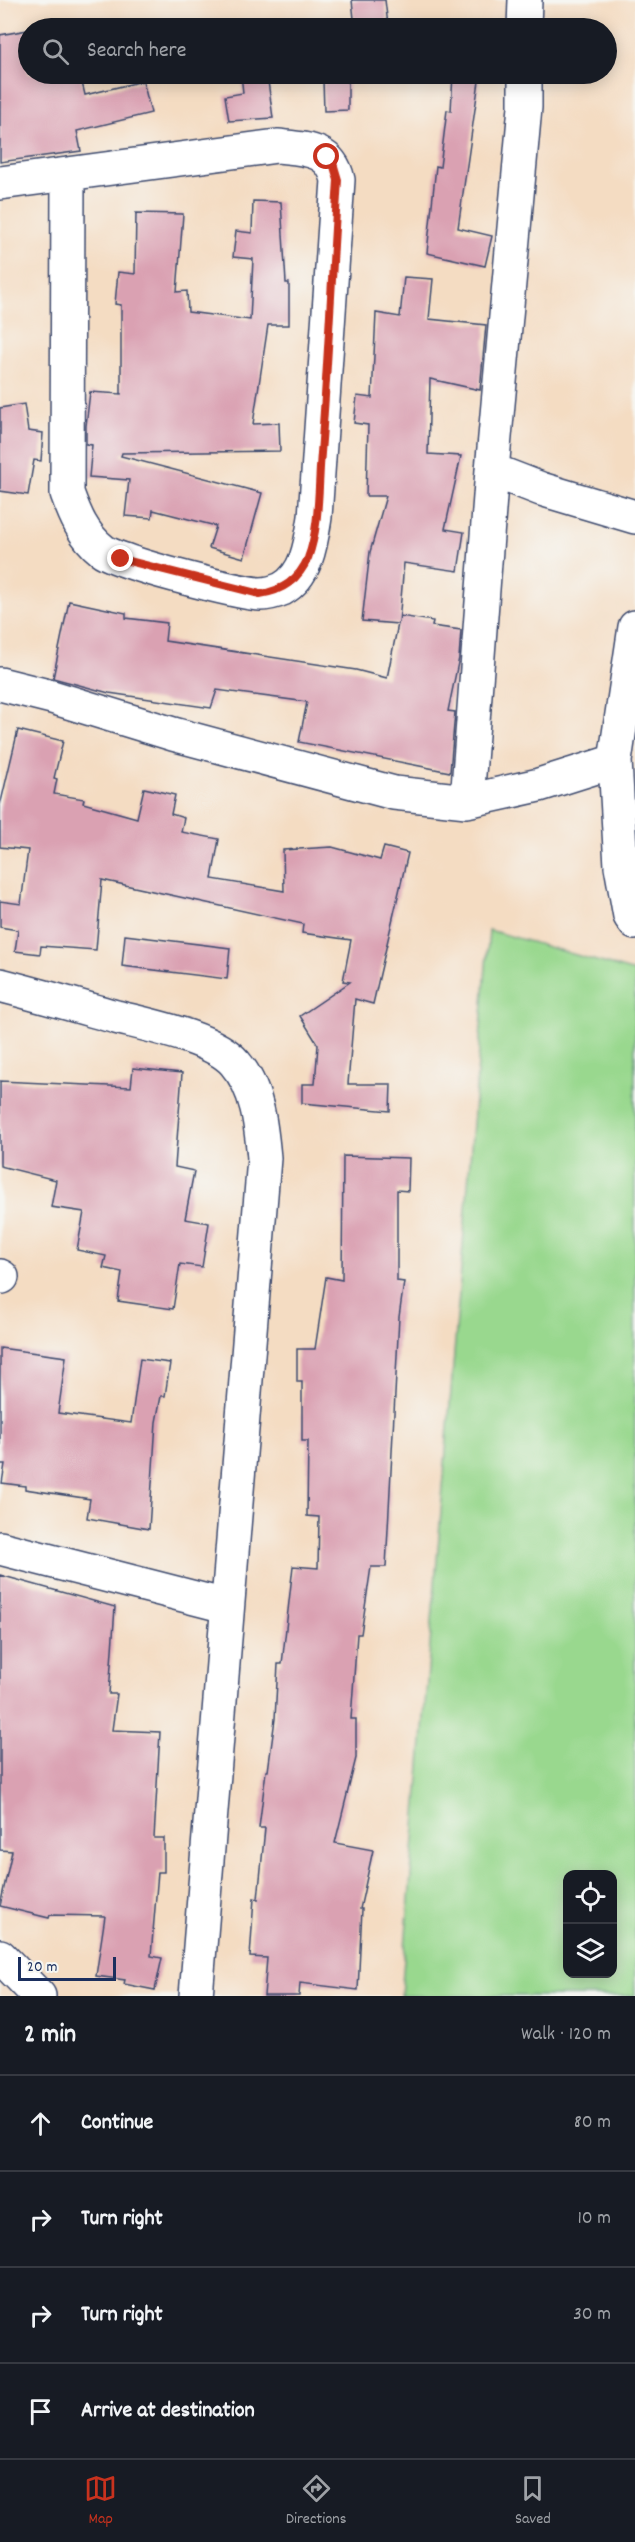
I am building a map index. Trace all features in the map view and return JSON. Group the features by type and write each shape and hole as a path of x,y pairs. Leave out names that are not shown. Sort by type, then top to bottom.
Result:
{"street":[{"path":"524,18 525,0"},
{"path":"467,801 525,84"},
{"path":"0,183 277,146 305,149 327,157 333,163 338,180 315,518 307,559 291,583 281,589 260,594 121,559 103,552 87,536 77,520 67,493 68,174"},
{"path":"492,470 541,489 635,517"},
{"path":"635,627 615,761 621,866 630,916 635,923"},
{"path":"0,684 52,697 173,734 394,793 467,801 539,786 615,761"},
{"path":"0,985 175,1033 215,1048 235,1062 255,1100 261,1124 264,1158 196,1996"},
{"path":"0,1548 226,1606"},
{"path":"0,1956 39,1996"}],"green space":[{"path":"489,930 635,972 635,1996 401,1996"}],"building":[{"path":"352,0 385,0 387,18 354,18"},
{"path":"18,32 18,84 82,84 85,95 131,84 144,84 151,113 77,131 81,151 0,162 0,35"},
{"path":"242,84 268,84 273,118 229,121 225,96 243,93"},
{"path":"323,84 348,84 348,110 324,111"},
{"path":"452,84 479,84 458,228 492,236 485,266 427,253 436,166 440,167 447,110 451,111"},
{"path":"253,201 281,202 286,283 289,283 289,325 268,325 253,424 279,423 280,451 122,453 121,456 262,493 244,558 209,548 216,526 153,510 152,518 125,516 129,480 89,477 92,445 86,444 86,426 90,392 121,394 121,305 115,304 118,272 135,274 136,213 183,214 177,292 187,291 188,312 250,320 253,259 233,257 236,231 252,233"},
{"path":"404,277 433,279 429,319 486,325 480,390 430,379 428,454 461,456 445,529 464,532 458,571 404,563 399,623 400,616 433,621 432,626 461,630 459,658 448,711 455,712 450,772 299,742 307,702 217,690 211,708 109,693 53,678 69,601 126,613 126,618 167,623 165,641 356,670 387,678 398,624 362,621 370,552 386,496 366,496 368,425 354,423 357,396 372,398 376,313 400,317"},
{"path":"24,404 28,431 43,433 41,461 34,460 28,495 0,491 0,408"},
{"path":"18,730 63,741 54,778 57,779 54,794 84,799 83,803 137,818 144,788 175,795 171,814 184,818 181,832 219,839 212,879 284,891 283,850 332,847 380,860 384,847 408,853 373,1004 355,999 348,1084 391,1084 390,1111 302,1103 302,1084 315,1084 318,1045 300,1016 350,982 343,981 351,940 302,933 303,924 102,880 96,950 41,946 40,954 15,951 18,930 0,927 0,901 21,904 28,850 0,847 0,806"},
{"path":"125,935 230,948 227,979 122,966"},
{"path":"133,1068 182,1073 175,1167 194,1171 185,1219 209,1223 202,1267 180,1264 173,1309 118,1301 122,1272 103,1268 106,1256 77,1250 84,1212 51,1207 56,1180 0,1166 0,1081 131,1087"},
{"path":"343,1156 409,1158 408,1191 397,1190 397,1281 404,1282 399,1317 386,1567 371,1567 361,1634 357,1634 351,1719 356,1719 356,1758 335,1843 373,1850 360,1909 362,1909 358,1990 300,1983 299,1996 264,1996 267,1958 250,1957 254,1898 258,1899 265,1828 259,1828 275,1719 278,1664 282,1664 293,1566 318,1568 319,1517 307,1516 308,1441 302,1441 302,1382 297,1382 297,1349 315,1349 326,1277 342,1280"},
{"path":"0,1348 66,1357 58,1413 131,1423 140,1359 170,1363 165,1396 161,1396 156,1422 149,1529 87,1518 90,1499 2,1483 5,1464 0,1464"},
{"path":"0,1575 115,1607 109,1694 117,1694 112,1730 160,1732 154,1838 164,1838 164,1872 158,1872 151,1956 162,1958 155,1990 124,1984 125,1980 96,1976 105,1916 50,1915 49,1918 0,1906 12,1851 0,1850"}],"route":[{"path":"121,559 169,573 260,594 281,589 291,583 307,559 315,518 338,180 333,163 327,157"}]}
